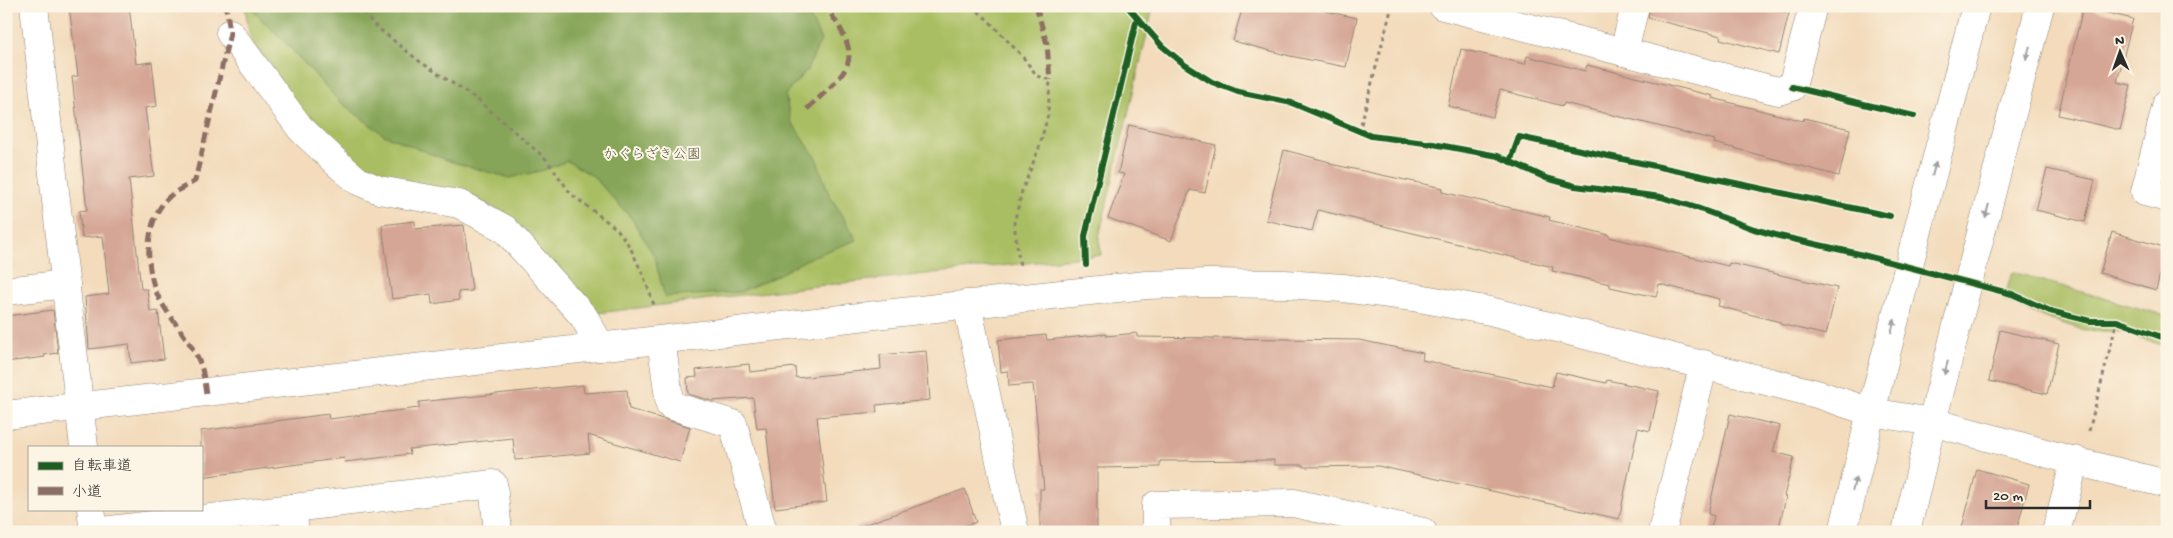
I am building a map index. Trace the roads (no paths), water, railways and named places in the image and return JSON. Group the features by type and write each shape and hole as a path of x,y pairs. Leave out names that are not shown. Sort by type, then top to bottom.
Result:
{"street":[{"path":"34,6 84,446"},
{"path":"1443,6 1778,91 1792,87 1813,6"},
{"path":"1624,52 1635,6"},
{"path":"1843,532 1871,412 1976,6"},
{"path":"1906,532 1932,422 2040,6"},
{"path":"230,33 301,128 358,181 379,190 459,204 504,229 584,317 601,346"},
{"path":"2167,103 2145,192 2167,198"},
{"path":"6,415 1024,298 1146,286 1209,283 1286,284 1343,288 1413,297 1490,311 1704,364 1817,394 1871,412 2082,448 2167,484"},
{"path":"6,291 66,284"},
{"path":"967,304 1015,532"},
{"path":"661,340 670,405 733,424 763,532"},
{"path":"1662,532 1704,364"},
{"path":"2056,532 2082,448"},
{"path":"92,510 94,532 293,520 493,484 498,532"},
{"path":"1156,532 1156,505 1294,503 1423,532"}],"park label":[{"name":"かぐらざき公園","path":"652,155"}]}
